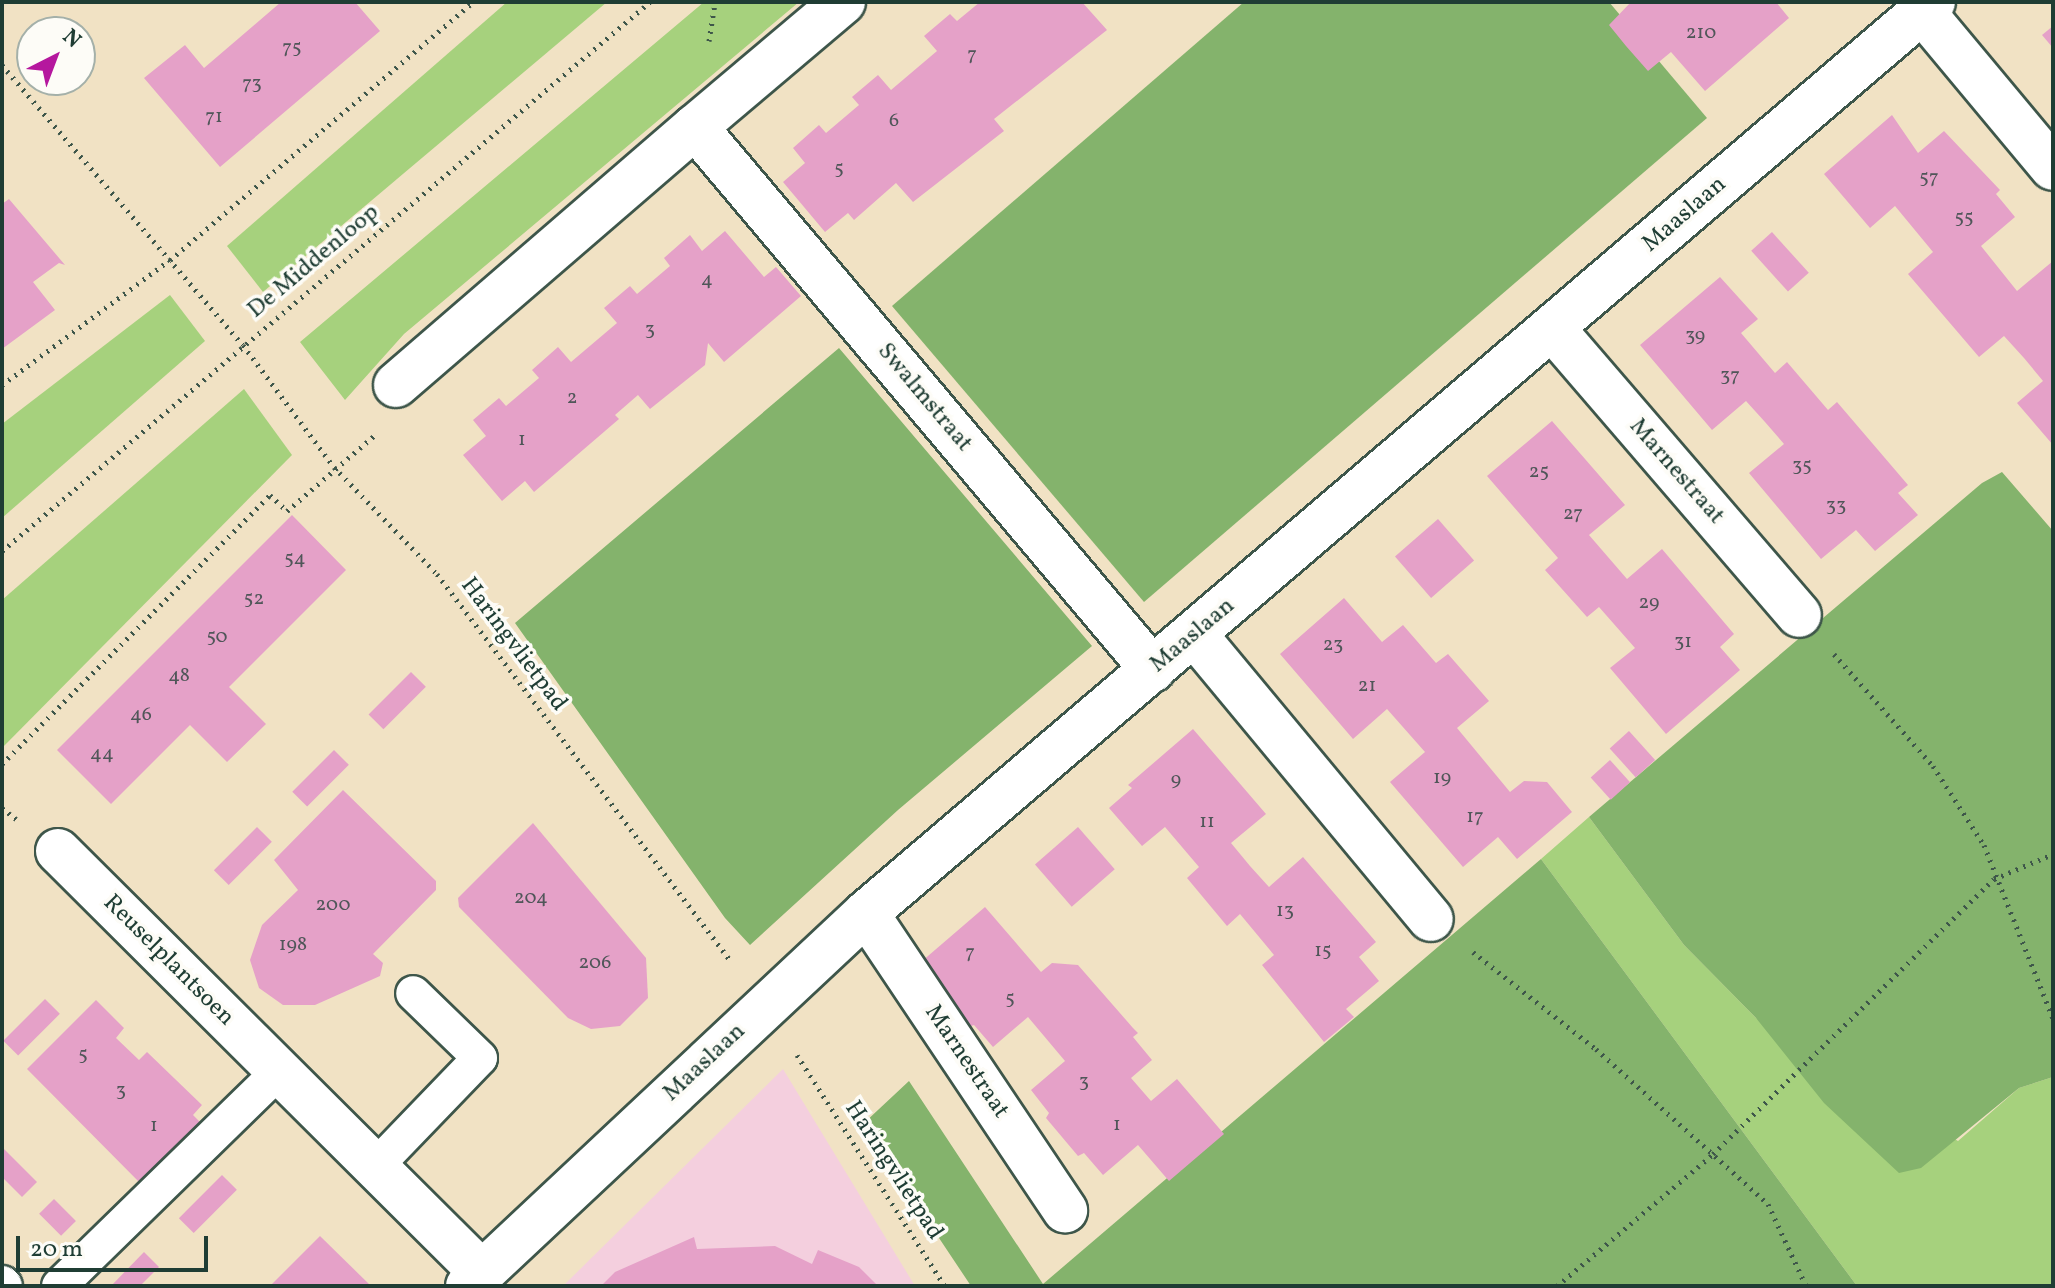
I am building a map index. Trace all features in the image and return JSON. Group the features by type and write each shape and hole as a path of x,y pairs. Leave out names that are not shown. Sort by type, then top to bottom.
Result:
{"street":[{"path":"396,385 843,2"},
{"path":"1927,7 2053,168"},
{"name":"Maaslaan","path":"475,1279 866,913 1927,7"},
{"name":"Swalmstraat","path":"695,127 1153,670"},
{"name":"Marnestraat","path":"1553,329 1799,615"},
{"path":"1195,635 1431,919"},
{"name":"Reuselplantsoen","path":"58,851 375,1167 475,1279"},
{"name":"Marnestraat","path":"866,913 1065,1210"}],"lane":[{"path":"375,1167 480,1058 413,993"},
{"path":"59,1286 279,1071"}],"path":[{"path":"2,385 170,260 473,2"},
{"name":"De Middenloop","path":"2,551 650,2"},
{"name":"Haringvlietpad","path":"2,65 243,345 334,467 437,574 766,1006 945,1286"},
{"path":"2,764 270,495 287,511 334,467"},
{"path":"1799,615 1933,766 1984,845 1994,879 2053,1018"},
{"path":"1557,1286 1713,1154 1994,879 2053,854"},
{"path":"1431,919 1596,1049 1768,1204 1806,1286"}],"shaded area":[{"path":"783,1069 915,1286 563,1286"}],"green space":[{"path":"507,2 607,2 263,292 227,246"},
{"path":"704,2 799,2 404,334 345,400 300,342"},
{"path":"1244,2 1609,2 1707,118 1144,602 892,306"},
{"path":"170,295 205,341 2,518 2,424"},
{"path":"839,348 1092,646 898,810 750,945 725,918 515,623"},
{"path":"244,389 292,455 2,748 2,600"},
{"path":"2002,472 2053,531 2053,1077 2019,1088 1921,1168 1899,1173 1824,1103 1756,1018 1684,945 1589,817 1982,483"},
{"path":"1589,817 1684,945 1756,1018 1958,1141 2019,1088 2053,1077 2053,1286 1857,1286 1541,859"},
{"path":"1541,859 1857,1286 971,1286 863,1124 909,1081 1043,1284"}],"building":[{"path":"281,2 355,2 380,31 220,167 144,78 185,45 204,68"},
{"path":"980,2 1082,2 1107,30 994,119 1004,131 913,202 896,183 854,220 848,213 825,232 783,182 805,163 793,148 819,125 826,133 859,105 852,97 878,75 891,90 937,51 924,36 950,14 957,21"},
{"path":"1631,2 1776,2 1789,18 1705,91 1671,52 1648,71 1626,46 1609,25"},
{"path":"2053,26 2053,48 2042,35"},
{"path":"1892,115 1918,153 1944,131 2000,190 1996,194 2015,217 1981,246 2017,291 2053,261 2053,445 2017,403 2043,381 2024,358 2004,336 1979,357 1908,274 1933,252 1895,206 1870,228 1824,174"},
{"path":"9,199 65,265 59,263 33,282 55,310 2,349 2,204"},
{"path":"725,231 764,277 776,267 801,296 724,362 708,343 705,365 650,409 638,395 615,415 619,419 534,492 525,481 502,501 463,455 486,436 473,420 499,398 506,406 539,378 532,370 558,347 571,362 617,323 604,308 630,286 637,294 670,266 664,258 690,235 702,251"},
{"path":"1772,232 1809,273 1788,292 1751,251"},
{"path":"1720,277 1758,319 1741,333 1775,373 1787,362 1828,410 1837,402 1908,485 1898,493 1918,515 1875,551 1856,530 1821,559 1749,473 1784,444 1746,401 1712,430 1640,345"},
{"path":"1552,421 1625,505 1589,535 1627,579 1662,549 1734,634 1720,647 1740,670 1666,734 1610,668 1635,648 1599,607 1587,617 1545,570 1558,558 1487,476"},
{"path":"292,515 346,570 229,687 266,724 227,762 190,725 111,804 57,750"},
{"path":"1438,519 1474,561 1431,598 1395,556"},
{"path":"1344,598 1382,642 1403,625 1436,663 1448,654 1489,701 1457,728 1510,792 1524,781 1547,782 1572,812 1517,859 1498,837 1463,867 1390,782 1425,752 1387,709 1353,739 1280,654"},
{"path":"411,672 426,687 383,729 369,714"},
{"path":"1193,729 1266,814 1231,843 1250,866 1269,887 1303,857 1376,942 1359,957 1379,981 1346,1009 1354,1017 1324,1042 1262,965 1274,955 1240,914 1227,926 1187,878 1199,867 1165,827 1142,846 1109,808 1132,788 1128,785"},
{"path":"1629,731 1655,760 1636,777 1610,748"},
{"path":"334,750 349,765 307,807 292,792"},
{"path":"1610,760 1630,782 1611,800 1591,777"},
{"path":"343,790 436,881 436,890 373,954 383,963 380,976 315,1005 283,1005 259,988 250,960 262,925 298,890 274,860"},
{"path":"533,823 646,958 648,998 620,1026 591,1029 568,1018 459,907 458,898"},
{"path":"257,827 272,842 229,885 214,870"},
{"path":"1078,827 1115,869 1072,907 1035,864"},
{"path":"985,907 1041,972 1052,963 1078,965 1138,1033 1133,1037 1152,1060 1131,1078 1151,1101 1177,1079 1224,1134 1169,1181 1138,1145 1103,1175 1084,1153 1078,1156 1046,1118 1049,1113 1031,1090 1065,1061 1028,1017 993,1047 974,1025 968,1027 921,962"},
{"path":"45,999 60,1014 18,1056 3,1041"},
{"path":"96,1000 124,1028 116,1038 139,1060 147,1052 202,1105 193,1115 206,1128 145,1188 27,1069"},
{"path":"2,1147 37,1182 22,1197 2,1177"},
{"path":"222,1175 237,1190 194,1233 179,1218"},
{"path":"54,1199 76,1221 61,1236 39,1214"},
{"path":"320,1236 371,1286 270,1286"},
{"path":"694,1237 697,1249 775,1246 812,1264 818,1250 859,1267 878,1286 601,1286 615,1272"},
{"path":"144,1252 159,1267 140,1286 111,1286"}]}
